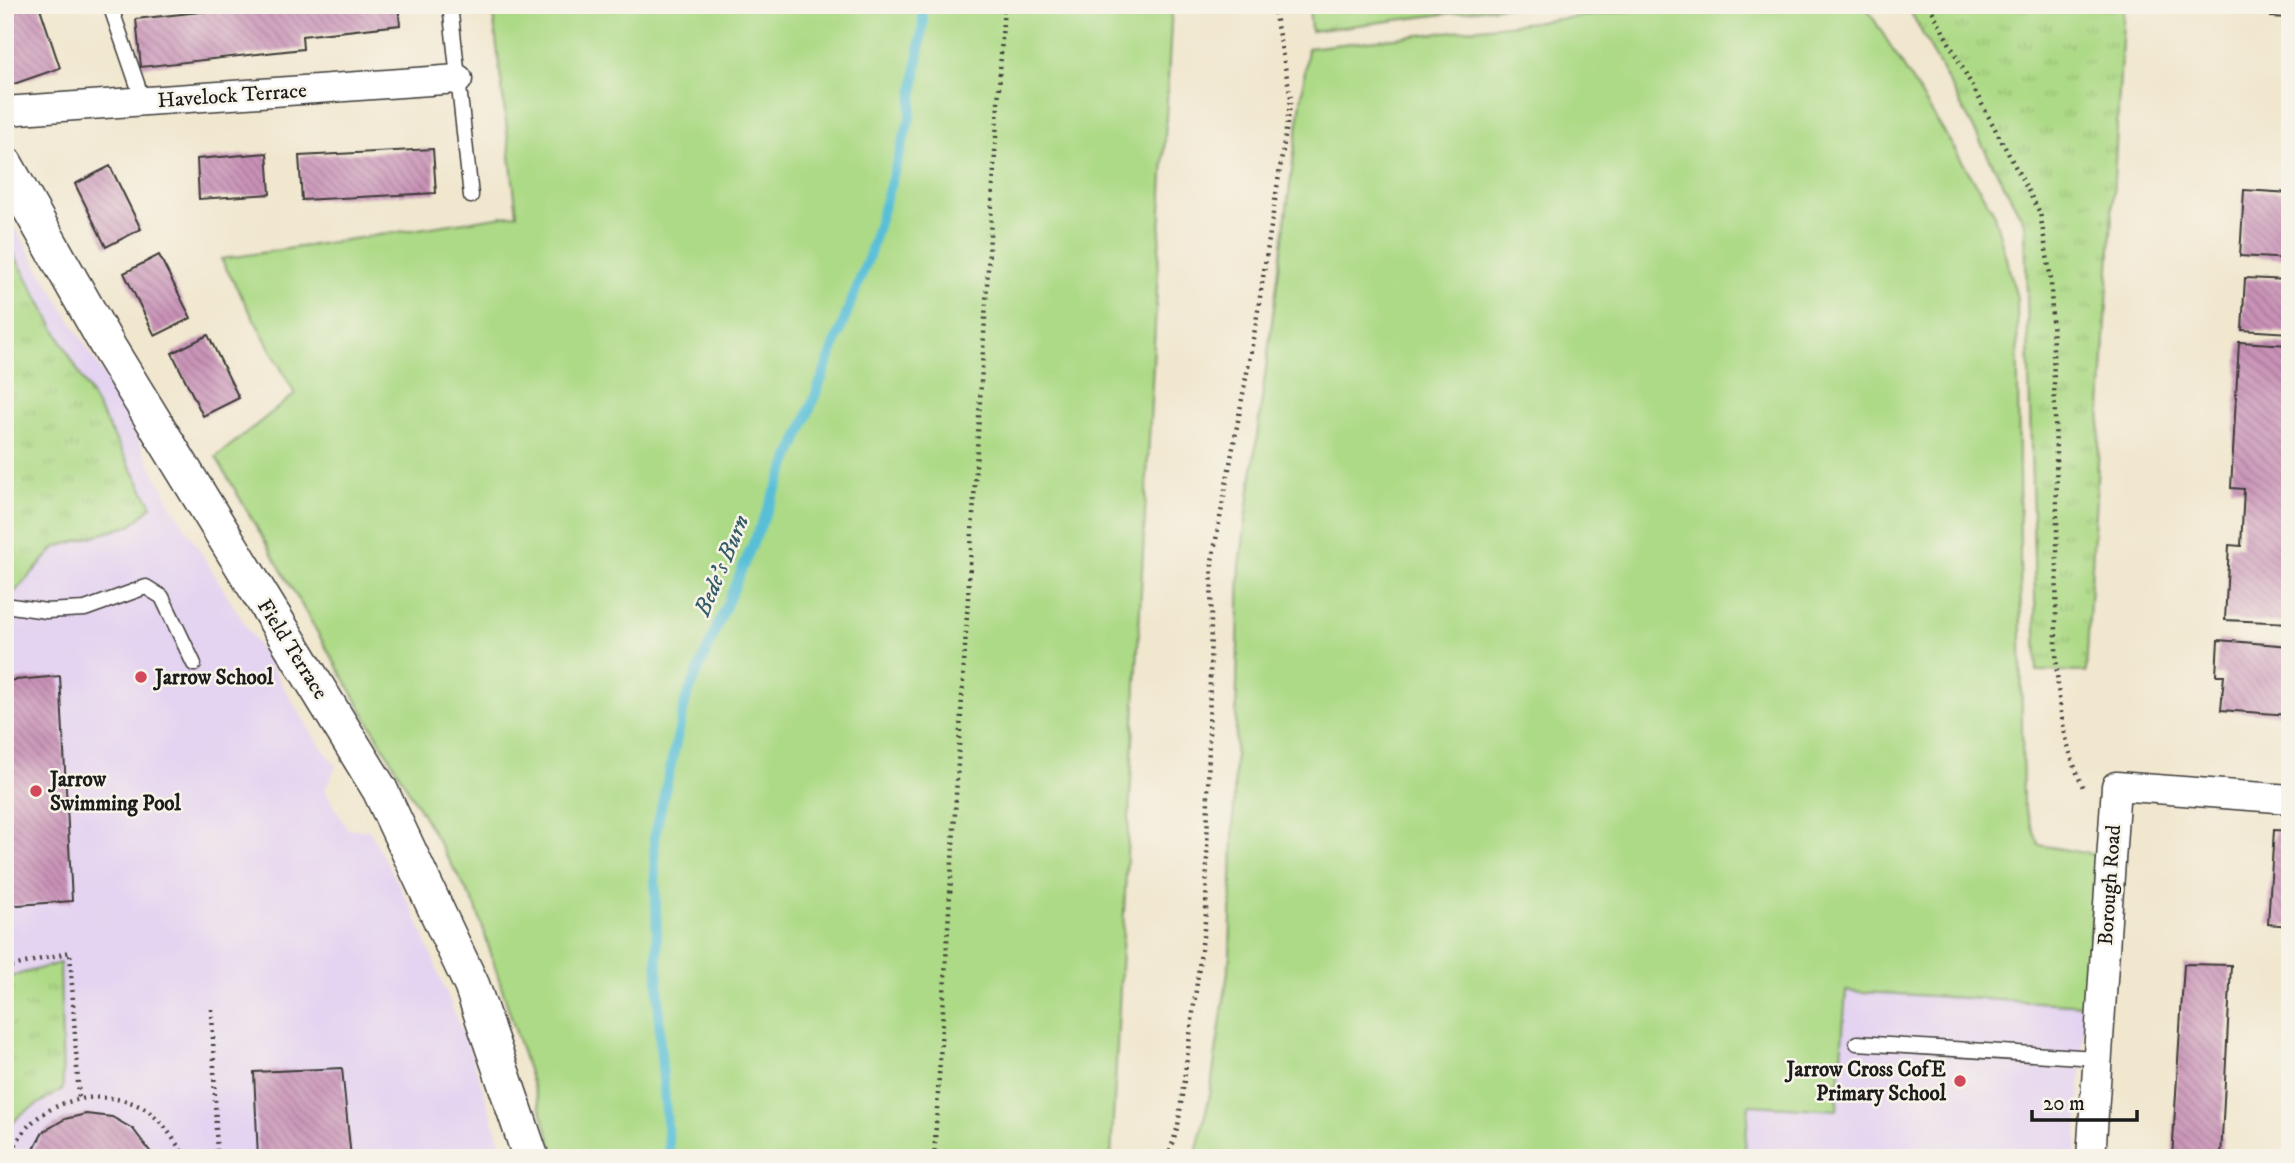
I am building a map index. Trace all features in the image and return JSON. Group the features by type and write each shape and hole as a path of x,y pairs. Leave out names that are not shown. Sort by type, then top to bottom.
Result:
{"street":[{"name":"Havelock Terrace","path":"5,111 458,79"},
{"name":"Field Terrace","path":"5,164 110,350 380,790 472,986 531,1158"},
{"name":"Borough Road","path":"2091,1158 2116,786 2290,799"}],"lane":[{"path":"110,5 143,101"},
{"path":"450,5 471,196"},
{"path":"5,605 46,611 85,609 146,587 162,597 194,664"},
{"path":"1857,1042 2096,1058"}],"path":[{"path":"934,1158 1004,5"},
{"path":"1168,1158 1178,1126 1206,914 1212,561 1255,329 1291,98 1273,5"},
{"path":"1929,5 2040,213 2047,239 2051,279 2057,534 2056,679 2070,757 2084,789 2095,801 2115,808"},
{"path":"5,968 70,952 79,1100"},
{"path":"212,1009 217,1158"},
{"path":"11,1158 23,1131 40,1116 65,1102 115,1099 139,1106 169,1132 186,1158"}],"shaded area":[{"name":"Jarrow School","path":"5,212 112,389 168,499 315,738 336,766 325,790 347,829 369,830 414,912 474,1062 505,1158 5,1158"},
{"name":"Jarrow Cross CofE Primary School","path":"1846,991 2085,1005 2076,1158 1744,1158 1749,1105 1837,1110"}],"green space":[{"path":"492,5 1172,5 1111,1158 556,1158 476,907 216,457 295,394 221,259 517,214"},
{"path":"1309,5 1514,5 1311,31"},
{"path":"1679,5 1865,5 1993,211 2017,298 2023,803 2039,845 2097,855 2085,1005 1846,991 1837,1110 1749,1105 1744,1158 1195,1158 1210,1094 1230,957 1240,566 1308,48"},
{"path":"1907,5 2124,5 2086,672 2037,671 2025,224"},
{"path":"5,238 152,506 132,525 56,547 12,595 5,594"},
{"path":"60,963 63,1089 20,1115 5,1132 5,978"}],"building":[{"path":"5,5 39,5 60,68 11,85 5,67"},
{"path":"265,5 398,5 400,25 302,36 303,49 141,67 136,19"},
{"path":"2271,5 2290,5 2290,18 2271,17"},
{"path":"433,149 436,193 302,200 299,156"},
{"path":"267,153 270,194 199,199 197,159"},
{"path":"110,166 141,229 106,247 75,184"},
{"path":"2244,190 2290,193 2290,259 2240,256"},
{"path":"159,255 191,318 155,336 124,273"},
{"path":"2245,278 2290,280 2290,333 2242,330"},
{"path":"208,335 239,398 203,416 172,353"},
{"path":"2239,342 2290,345 2290,623 2225,620 2229,545 2241,546 2244,489 2231,488"},
{"path":"2218,640 2290,646 2289,715 2221,710 2224,675 2216,675"},
{"name":"Jarrow Swimming Pool","path":"60,676 72,901 5,906 5,681"},
{"path":"2274,830 2290,831 2290,926 2268,924"},
{"path":"2184,964 2231,965 2221,1158 2172,1158"},
{"path":"342,1068 351,1158 258,1158 254,1072"},
{"path":"86,1114 112,1117 133,1129 155,1158 29,1158 43,1132 65,1119"}],"waterway":[{"name":"Bede's Burn","path":"670,1158 660,1044 654,839 686,699 803,427 869,256 910,118 923,23 922,5"}],"place":[{"name":"Jarrow School","path":"141,677"},
{"name":"Jarrow Swimming Pool","path":"36,791"},
{"name":"Jarrow Cross CofE Primary School","path":"1960,1081"}]}
